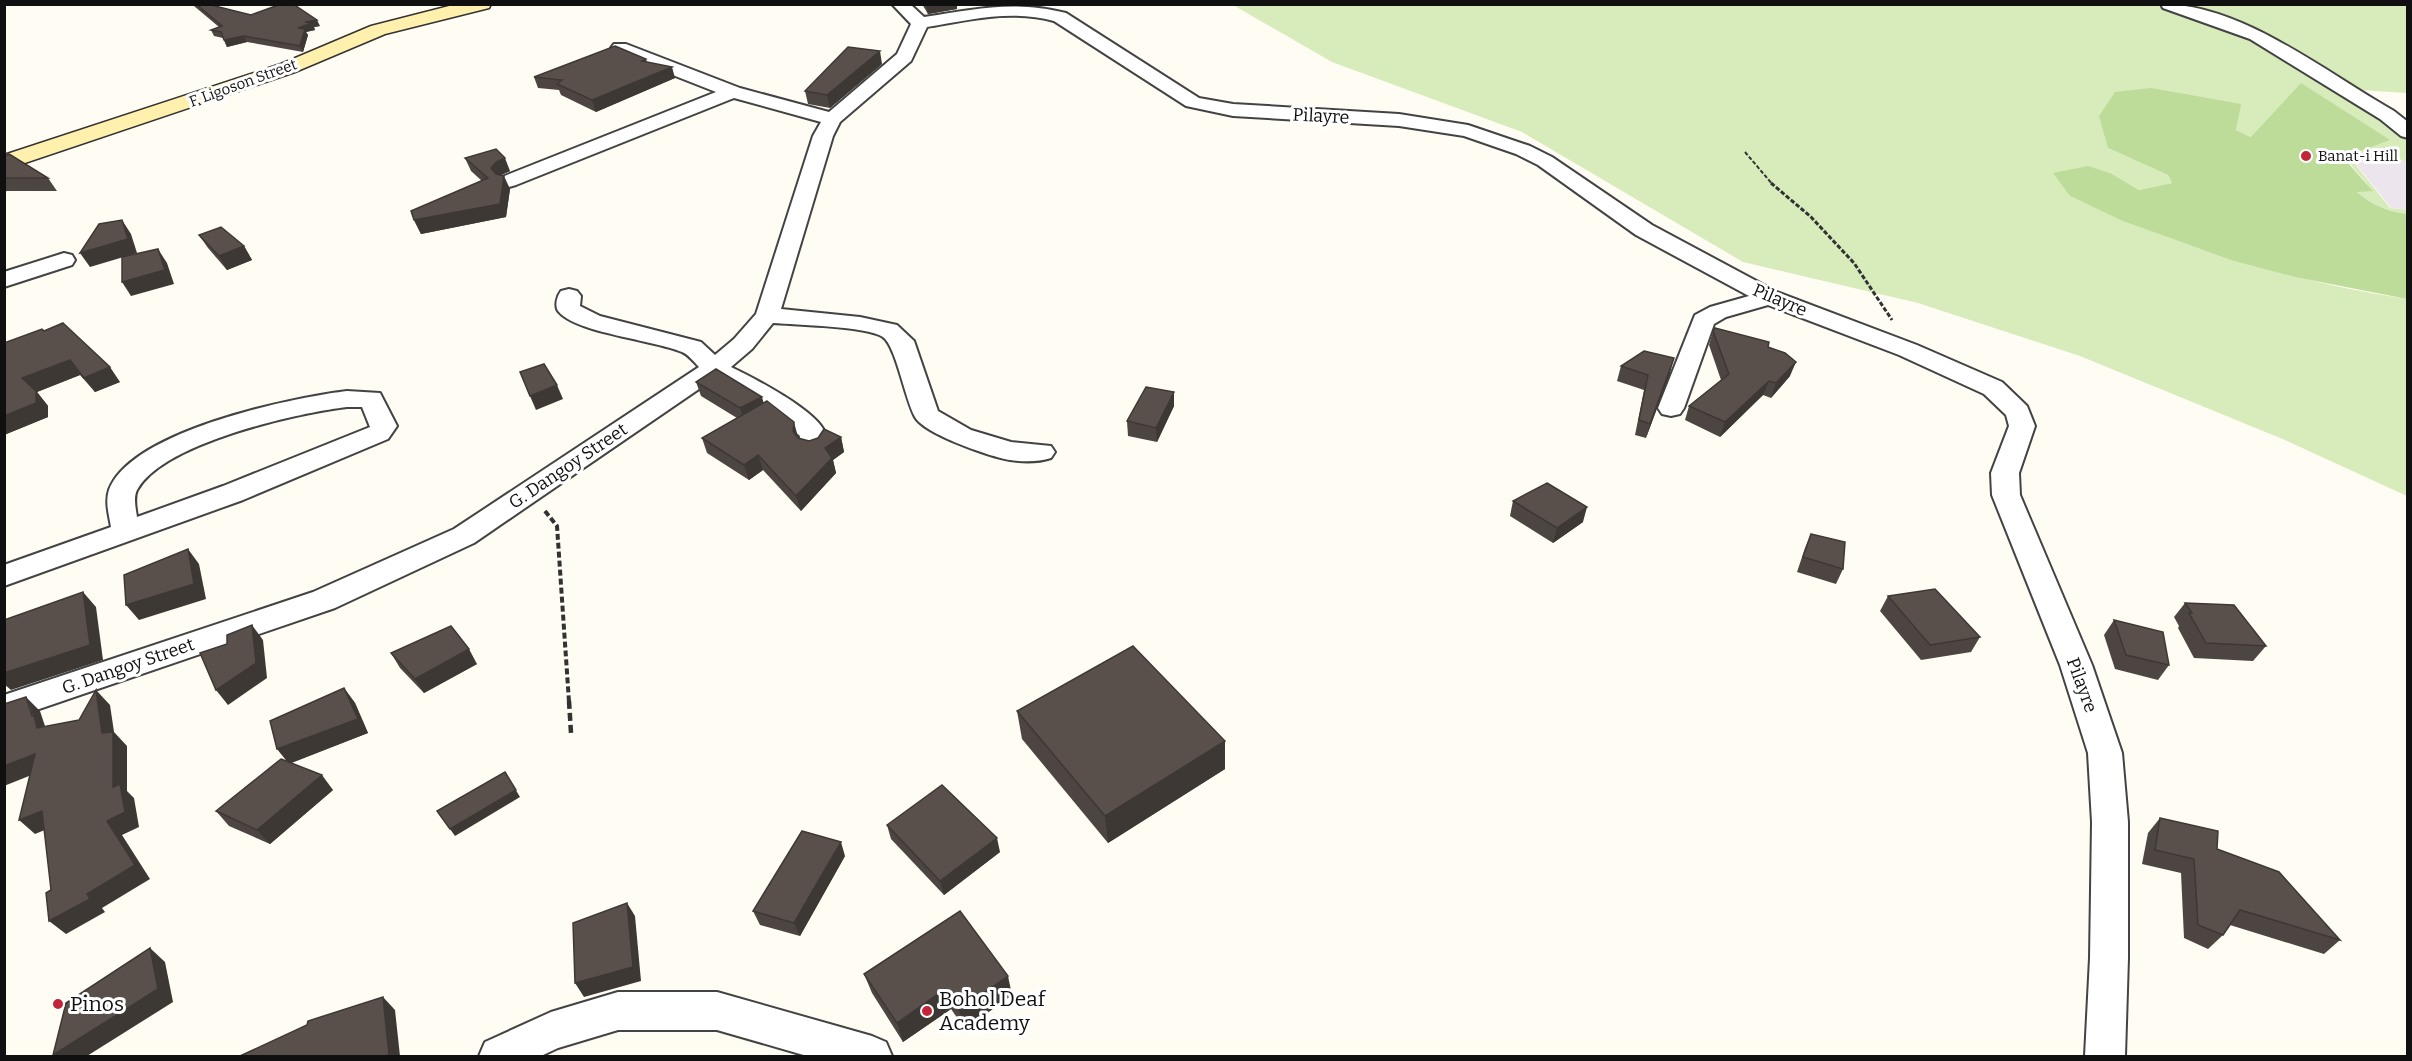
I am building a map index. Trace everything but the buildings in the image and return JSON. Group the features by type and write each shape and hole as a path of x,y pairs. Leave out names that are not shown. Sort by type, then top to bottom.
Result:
{"street":[{"name":"F. Ligoson Street","path":"4,163 266,75 378,30 482,4"},
{"path":"900,4 920,24"},
{"path":"2169,4 2256,35 2387,115 2408,132"},
{"name":"Pilayre","path":"920,24 1013,9 1041,10 1060,17 1193,102 1233,110 1399,120 1468,131 1501,141 1545,162 1670,245 1769,297 1908,350 1993,388 2018,412 2022,426 2005,473 2006,495 2076,665 2105,753 2110,822 2109,958 2105,1056"},
{"name":"G. Dangoy Street","path":"4,708 324,600 464,536 714,368 743,344 767,315 824,136 832,120 905,57 920,24"},
{"path":"620,48 732,92 832,120"},
{"path":"509,181 732,92"},
{"path":"4,280 64,260"},
{"path":"569,296 568,309 592,321 692,347 714,368 758,390 787,410 813,434 812,444"},
{"path":"1671,408 1703,320 1718,312 1769,297"},
{"path":"767,315 860,324 889,330 902,341 912,377 927,416 962,436 1010,452 1042,452"},
{"path":"4,576 233,493 369,439 379,433 384,426 371,399 354,396 286,410 195,437 145,465 124,486 121,501 126,531"},
{"path":"499,1056 551,1031 618,1011 717,1011 872,1056"}],"path":[{"path":"1745,152 1772,184 1811,217 1854,263 1880,299 1908,350"},
{"path":"530,492 557,526 571,733"}],"shaded area":[{"path":"2349,155 2407,161 2407,210 2391,208"}],"green space":[{"path":"1233,5 2407,5 2407,93 2343,89 2407,132 2407,161 2349,156 2390,208 2407,210 2407,214 2380,207 2356,191 2372,191 2344,153 2360,151 2251,137 2236,130 2240,104 2108,148 2168,175 2172,183 2139,190 2112,174 2070,196 2152,231 2235,260 2320,282 2407,299 2407,496 2285,440 2080,356 1918,303 1743,262 1522,132 1332,62"},
{"path":"2301,83 2390,140 2360,151 2344,153 2348,163 2373,191 2357,192 2380,207 2407,214 2407,299 2295,277 2231,260 2123,221 2070,196 2053,173 2088,166 2112,174 2139,190 2172,183 2168,175 2108,148 2099,116 2115,92 2151,88 2241,104 2236,130 2251,137"}],"place":[{"name":"Banat-i Hill","path":"2306,156"},
{"name":"Pinos","path":"58,1004"},
{"name":"Bohol Deaf Academy","path":"927,1011"}]}
